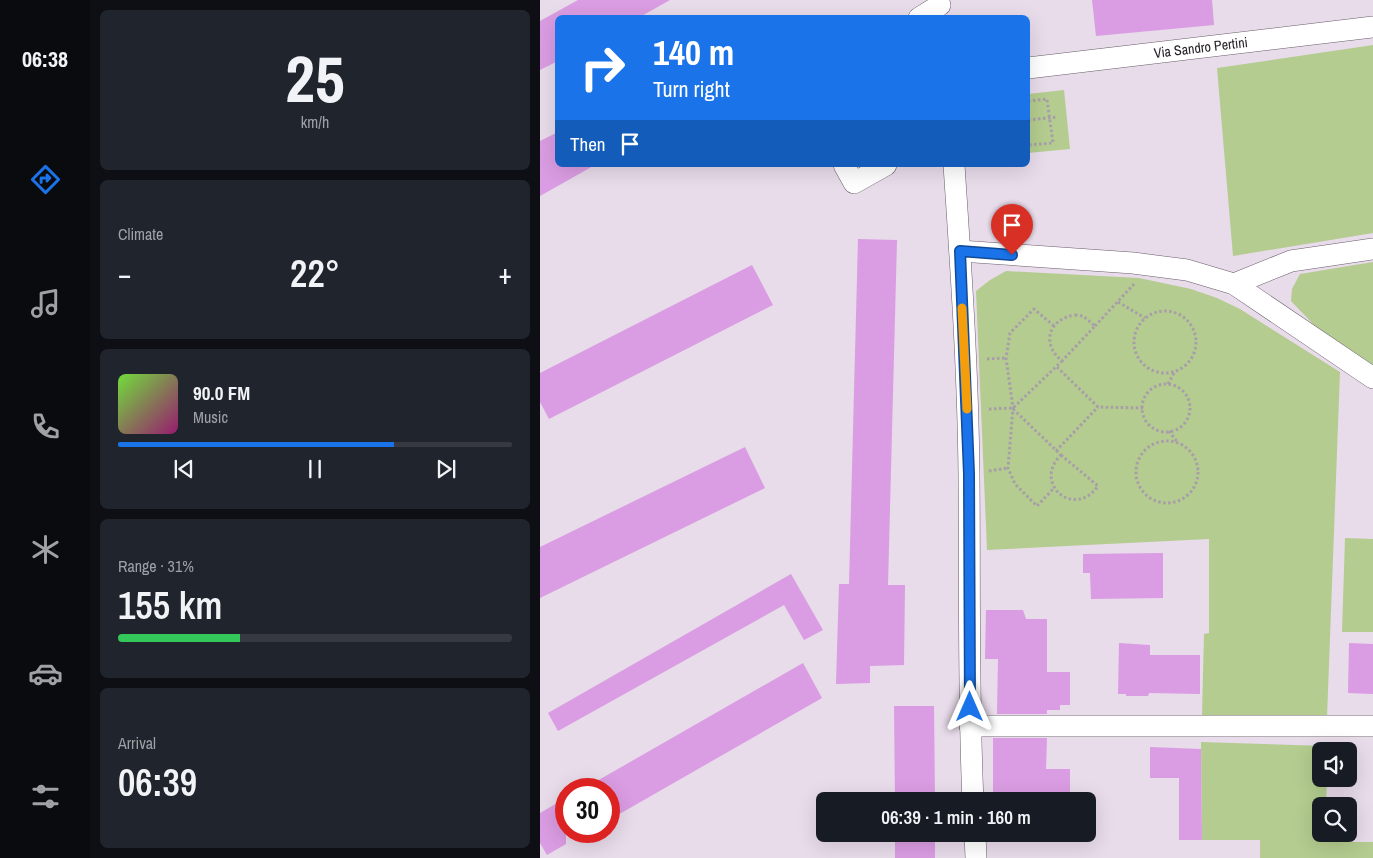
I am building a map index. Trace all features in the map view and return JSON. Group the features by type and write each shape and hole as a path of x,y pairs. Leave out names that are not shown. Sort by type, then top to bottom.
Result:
{"street":[{"path":"925,15 940,8"},
{"name":"Via Sandro Pertini","path":"1030,68 1373,27"},
{"path":"845,167 854,183 882,167"},
{"path":"954,167 960,251 969,474 970,726 973,792"},
{"path":"1234,284 1291,261 1373,249"},
{"path":"960,251 1132,262 1187,270 1234,284 1373,378"},
{"path":"970,726 1373,726"},
{"path":"975,842 976,858"}],"path":[{"path":"1030,101 1047,99 1053,143 1030,145"},
{"path":"1030,120 1058,117"},
{"path":"1013,408 1062,362 1137,281 1132,262"},
{"path":"1118,302 1145,318"},
{"path":"1054,326 1034,309 1010,334 1006,358 1013,408 1008,468 1015,484 1037,506 1054,488"},
{"path":"1163,311 1173,312 1190,322 1195,330 1197,340 1192,360 1184,368 1174,373 1164,374 1153,371 1144,365 1134,347 1134,336 1138,326 1145,318 1154,313 1163,311"},
{"path":"1062,362 1052,350 1050,341 1050,333 1059,320 1067,316 1083,316 1095,326"},
{"path":"1058,366 1098,407 1143,408"},
{"path":"1168,384 1174,373"},
{"path":"1168,384 1182,390 1190,404 1188,419 1183,425 1169,431 1154,428 1148,423 1143,408 1144,401 1153,388 1168,384"},
{"path":"1056,451 1098,407"},
{"path":"1013,408 1061,456 1098,486 1094,493 1087,498 1071,500 1063,497 1054,488 1051,476 1052,468 1055,461 1061,456"},
{"path":"1169,431 1178,444 1187,449 1193,456 1197,465 1198,475 1195,485 1189,494 1181,500 1166,503 1151,499 1143,492 1136,472 1142,453 1150,446 1159,442 1169,441 1178,444"}],"green space":[{"path":"1373,45 1373,233 1233,256 1217,68"},
{"path":"1064,90 1070,149 1030,153 1030,94"},
{"path":"1373,262 1373,365 1314,325 1291,301 1292,289 1300,274"},
{"path":"1006,271 1139,278 1191,289 1240,309 1340,372 1327,717 1202,715 1204,634 1209,633 1209,539 987,550 976,291"},
{"path":"1345,538 1373,539 1373,632 1342,632"},
{"path":"1201,742 1312,746 1312,787 1327,787 1326,797 1312,797 1312,842 1373,842 1373,858 1260,858 1260,840 1202,840"}],"building":[{"path":"578,0 670,0 643,15 555,15 555,62 540,70 540,21"},
{"path":"1092,0 1212,0 1214,25 1096,36"},
{"path":"555,134 555,167 591,167 540,196 540,141"},
{"path":"858,239 897,240 888,585 905,585 904,665 870,666 870,683 836,684 839,584 849,584"},
{"path":"752,265 773,305 549,419 540,402 540,373"},
{"path":"745,447 765,488 540,598 540,547"},
{"path":"1163,553 1163,598 1091,599 1090,573 1083,573 1083,554"},
{"path":"791,574 823,630 804,640 784,605 558,731 548,713"},
{"path":"986,610 1023,610 1026,619 1047,619 1047,672 1070,672 1070,705 1060,705 1060,710 1047,710 1047,714 997,714 998,659 985,659"},
{"path":"1119,643 1150,645 1150,655 1200,655 1200,694 1149,693 1148,696 1126,696 1126,694 1118,694"},
{"path":"1349,643 1373,644 1373,694 1348,693"},
{"path":"803,663 822,698 620,814 620,778 602,778"},
{"path":"894,706 934,706 935,792 895,792"},
{"path":"993,738 1047,738 1046,769 1070,769 1070,792 993,792"},
{"path":"1150,747 1201,749 1202,840 1179,840 1179,778 1150,778"},
{"path":"555,804 555,843 566,843 547,855 540,843 540,813"},
{"path":"895,842 935,842 935,858 895,858"}],"slow traffic":[{"path":"962,308 967,409"}],"route":[{"path":"970,707 969,474 960,251 1012,255"}]}
